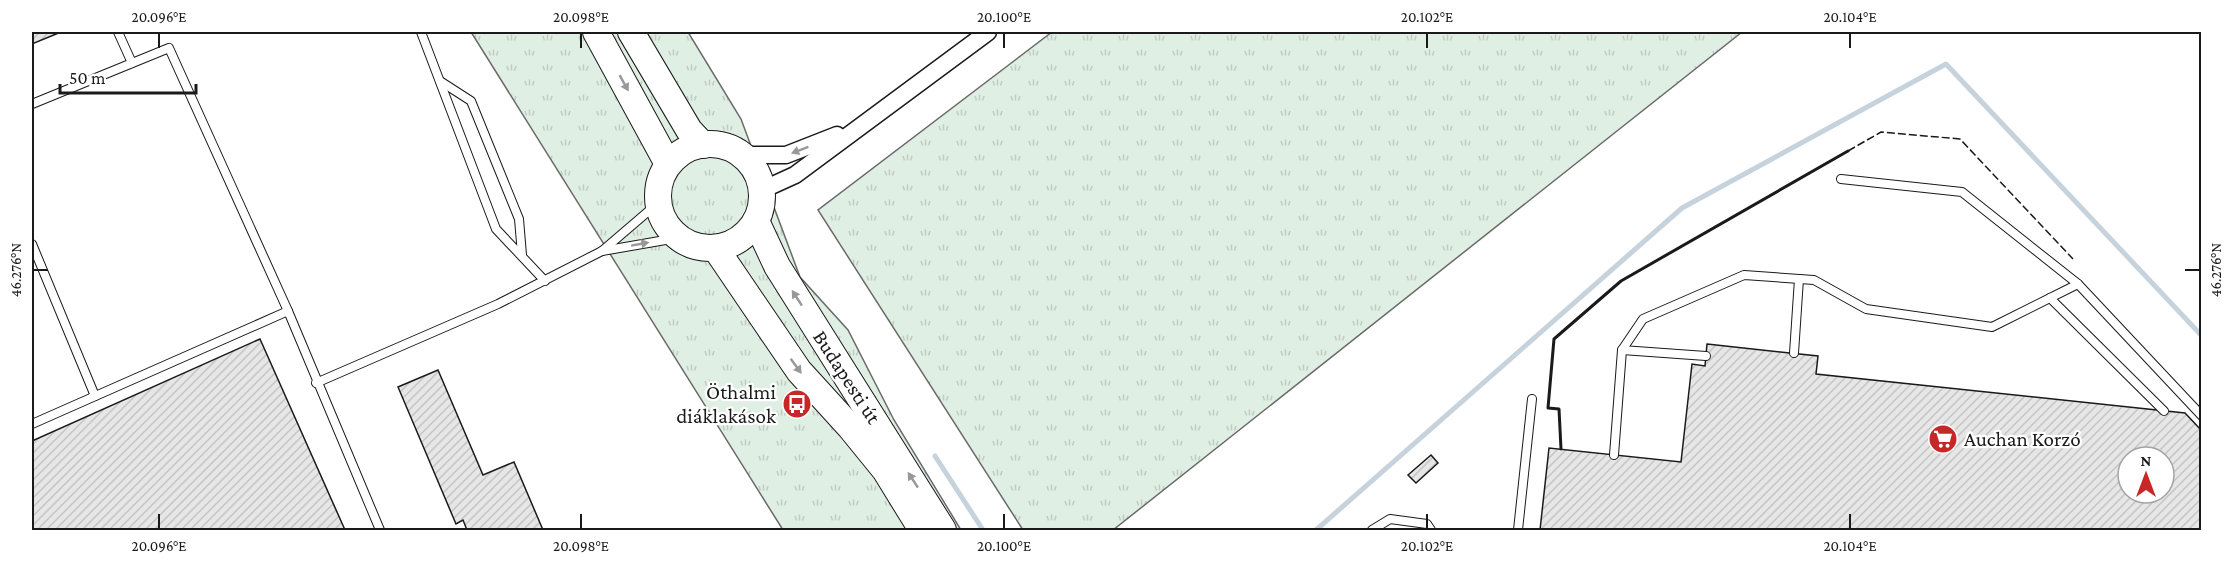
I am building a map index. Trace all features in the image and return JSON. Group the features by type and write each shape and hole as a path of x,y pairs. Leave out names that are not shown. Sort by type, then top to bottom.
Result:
{"main road":[{"path":"596,32 668,164"},
{"path":"631,32 689,130 703,145"},
{"path":"703,145 724,146 742,155 756,171 762,190 762,206 756,221 740,240 716,249 696,247 677,238 664,222 657,203 659,183 668,164 684,151 703,145"},
{"name":"Budapesti út","path":"756,221 777,267 943,531"},
{"name":"Budapesti út","path":"716,249 799,371 885,470 922,531"}],"street":[{"path":"762,190 795,175 988,32"},
{"path":"742,155 786,155 855,129"}],"lane":[{"path":"118,32 132,63"},
{"path":"421,32 496,229 545,280"},
{"path":"32,104 169,48 288,311 316,383 380,531"},
{"path":"440,81 471,101 519,219 522,255"},
{"path":"1841,179 1962,192 2078,284 2202,416"},
{"path":"316,383 498,304 602,251 657,203"},
{"path":"602,251 677,238"},
{"path":"32,244 95,396"},
{"path":"1614,455 1622,350 1643,319 1744,275 1814,280 1866,309 1992,327 2078,284"},
{"path":"1794,353 1799,279"},
{"path":"2049,298 2164,411"},
{"path":"32,424 288,311"},
{"path":"1622,350 1706,356"},
{"path":"1518,531 1532,399"},
{"path":"1372,531 1390,519 1427,524 1431,531"}],"green space":[{"path":"471,32 688,32 741,119 800,277 848,330 894,420 961,530 783,530"},
{"path":"1052,32 1742,32 1113,530 1023,530 818,210"}],"building":[{"path":"32,32 61,32 32,44"},
{"path":"260,339 345,530 32,530 32,441"},
{"name":"Auchan Korzó","path":"1707,344 1818,356 1816,374 2185,413 2202,431 2202,530 1540,530 1549,448 1681,462 1692,364 1705,366"},
{"path":"438,370 483,475 514,462 543,530 467,530 463,520 456,524 398,387"},
{"path":"1431,455 1438,463 1416,483 1408,475"}],"waterway":[{"path":"1316,530 1682,208 1946,64 2202,336"},
{"path":"935,456 983,530"}],"fence":[{"path":"1848,151 1881,132 1960,139 2073,259"}],"wall":[{"path":"1561,449 1559,409 1548,408 1554,339 1621,281 1848,151"}],"place":[{"name":"Öthalmi diáklakások","path":"797,404"},
{"name":"Auchan Korzó","path":"1943,439"}]}
